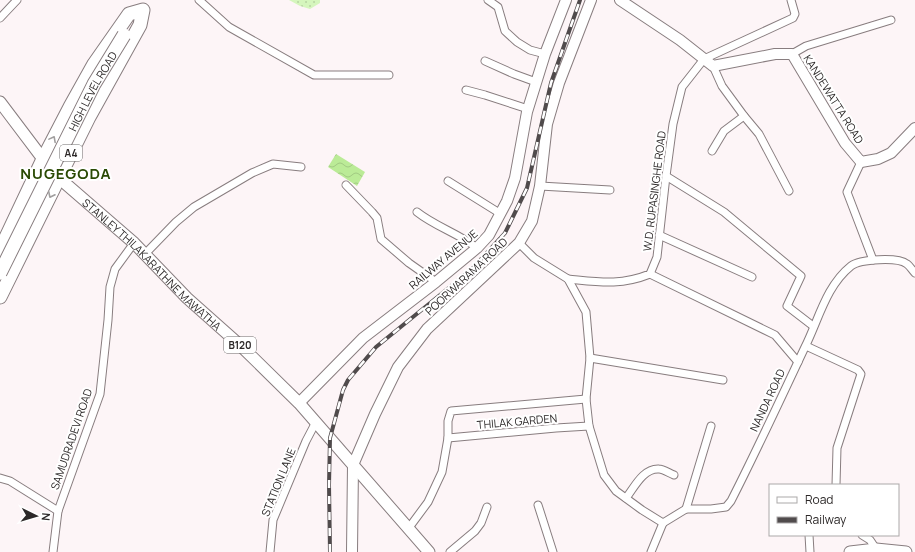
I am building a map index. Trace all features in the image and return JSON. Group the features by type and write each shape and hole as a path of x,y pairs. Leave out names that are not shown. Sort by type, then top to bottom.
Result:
{"highway":[{"name":"HIGH LEVEL ROAD","path":"0,273 94,84 124,35 147,5"},
{"name":"A4","path":"0,250 23,203 40,156 94,64 129,14 147,5"},
{"name":"A4","path":"0,297 89,117 140,25 147,5"},
{"path":"70,107 89,117"},
{"path":"23,203 43,211"}],"main road":[{"name":"B120","path":"0,102 40,156"},
{"name":"STANLEY THILAKARATHNE MAWATHA","path":"40,156 59,178 134,243 186,298 241,346 299,403 429,552"},
{"path":"850,552 876,548 906,552"}],"street":[{"path":"0,18 17,0"},
{"path":"200,0 229,27 314,75 389,75"},
{"path":"488,0 498,7 505,31 516,42 530,50 545,54"},
{"name":"RAILWAY AVENUE","path":"299,403 363,338 436,282 477,248 489,235 507,201 515,178 528,109 545,54 566,0"},
{"name":"POORWARAMA ROAD","path":"353,465 375,414 398,367 427,329 519,243 532,221 540,186 547,124 559,83 591,0"},
{"path":"620,0 680,40 714,66 722,86 759,134 789,191"},
{"path":"704,59 793,18 795,14 791,0"},
{"path":"792,54 806,46 891,20"},
{"name":"KANDEWATTA ROAD","path":"714,66 775,54 792,54 845,143 861,162"},
{"name":"W.D. RUPASINGHE ROAD","path":"650,274 657,257 673,124 682,87 704,59"},
{"path":"485,61 536,82"},
{"path":"466,90 528,109"},
{"path":"712,151 724,131 744,116"},
{"path":"873,260 847,192 861,162 878,159 891,153 915,128"},
{"path":"145,254 176,222 194,207 252,173 273,164 301,167"},
{"path":"666,176 724,212 801,276 787,306 813,326"},
{"path":"448,181 500,214"},
{"path":"346,185 377,218 381,239 409,263 436,282"},
{"path":"540,186 610,190"},
{"path":"417,212 428,221 463,238 477,248"},
{"path":"659,236 752,278"},
{"name":"SAMUDRADEVI ROAD","path":"53,552 58,511 100,394 110,287 115,269 134,243"},
{"path":"519,243 534,258 568,279 608,283 635,280 650,274 775,335 798,362"},
{"name":"NANDA ROAD","path":"686,509 712,509 726,507 732,501 806,346 813,326 826,299 839,279 852,264 873,260 896,259 906,264 915,273"},
{"path":"568,279 586,312 590,358 586,399 589,426 604,474 616,491 663,523"},
{"path":"806,346 858,370 861,374 837,448 836,484"},
{"path":"590,358 723,380"},
{"path":"408,528 428,502 442,472 448,438 448,421 451,411 586,399"},
{"name":"STATION LANE","path":"270,552 273,520 306,441 316,422"},
{"name":"THILAK GARDEN","path":"448,438 589,426"},
{"path":"651,552 663,523 686,509 711,426"},
{"path":"352,552 353,465"},
{"path":"626,498 649,470 659,469 674,475"},
{"path":"0,478 10,481 58,511"},
{"path":"538,505 554,552"},
{"path":"450,552 475,531 481,523 487,507"},
{"path":"809,536 810,552"},
{"path":"864,536 870,540 876,548"}],"shaded area":[{"path":"289,0 320,0 320,3 310,9"}],"water":[{"path":"336,154 365,172 357,186 328,167"}],"railway":[{"path":"330,552 330,438 343,390 348,380 376,347 472,269 505,233 527,188 551,83 580,0"}],"district":[{"name":"NUGEGODA","path":"66,173"}]}
